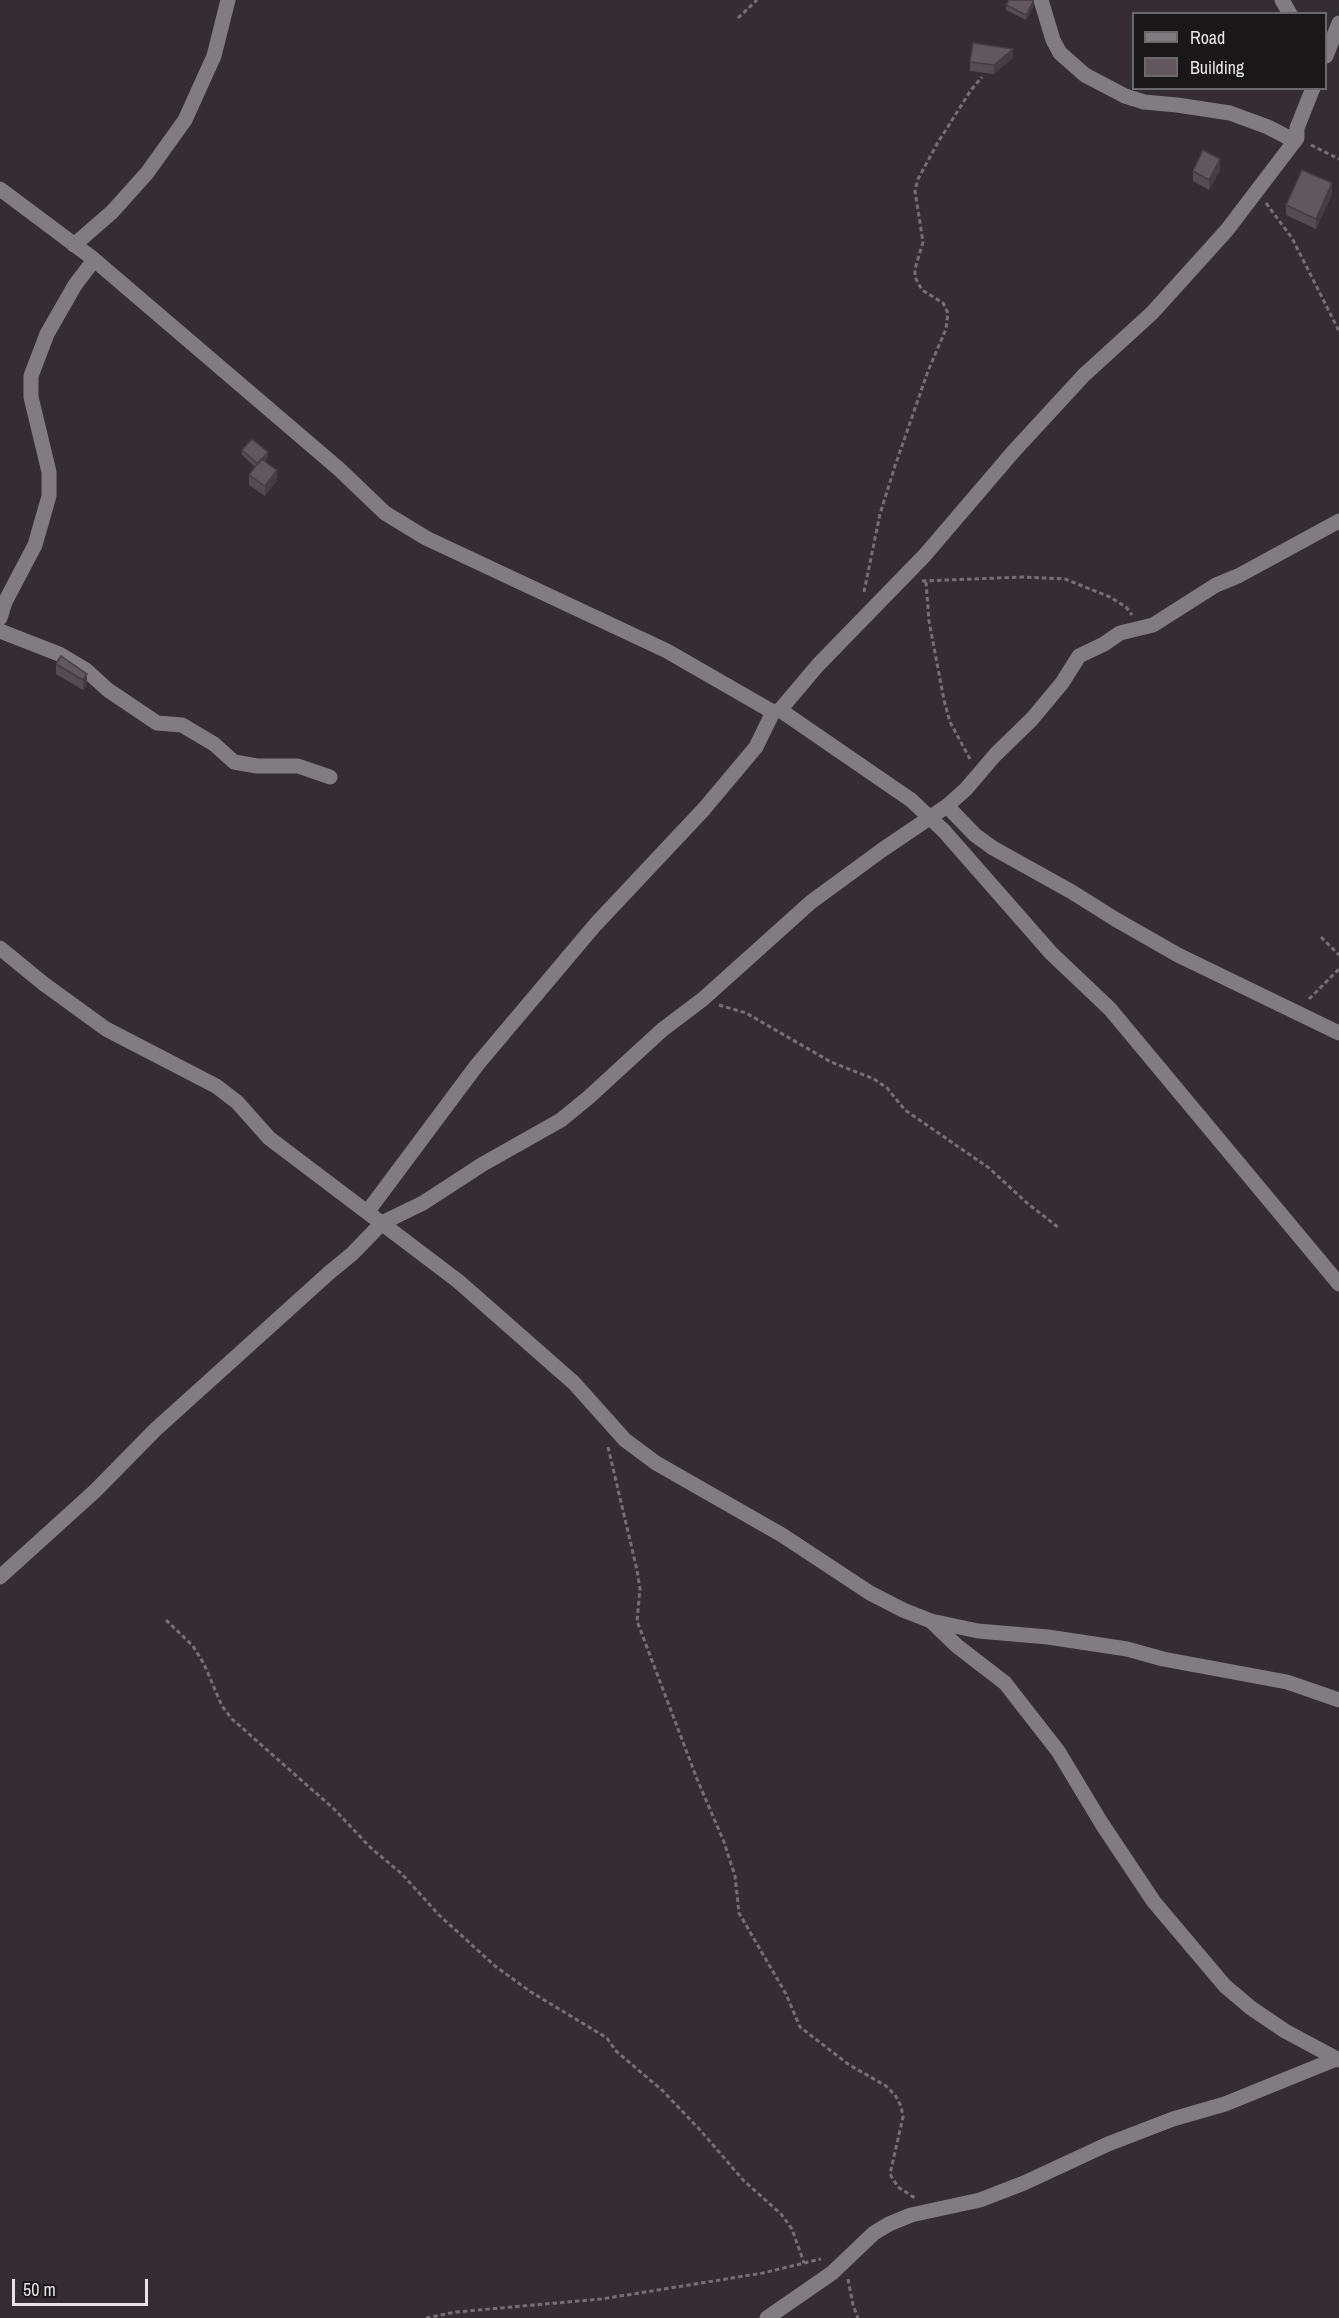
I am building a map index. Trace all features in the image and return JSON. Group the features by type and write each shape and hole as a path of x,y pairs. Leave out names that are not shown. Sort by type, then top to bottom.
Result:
{"street":[{"path":"74,245 112,212 140,181 185,120 214,56 228,0"},
{"path":"1041,0 1053,40 1060,53 1085,75 1134,99 1230,114 1296,139"},
{"path":"1327,51 1339,23"},
{"path":"369,1211 477,1065 595,925 704,809 756,747 777,711 818,665 904,577 1084,375 1152,313 1227,230 1296,139 1297,128 1312,90"},
{"path":"0,189 94,260 339,469 385,513 441,545 667,651 777,711 911,800 930,817 1051,953 1110,1009 1339,1284"},
{"path":"0,618 5,602 35,546 49,496 49,472 31,397 31,376 47,334 75,285 94,260"},
{"path":"0,1577 95,1491 156,1429 352,1254 382,1223 423,1203 483,1164 561,1120 662,1030 704,999 811,902 947,806 1049,700 1080,656 1120,633 1160,621 1216,585 1253,568 1339,521"},
{"path":"0,631 59,654 86,670 108,690 157,723 182,725 214,744 234,762 257,766 298,766 330,777"},
{"path":"947,806 975,835 993,848 1178,955 1339,1033"},
{"path":"0,948 44,984 106,1029 216,1086 237,1102 269,1138 369,1211 458,1281 574,1383 625,1440 656,1463 782,1535 870,1593 931,1621 978,1631 1048,1637 1127,1649 1163,1659 1287,1682 1339,1700"},
{"path":"931,1621 957,1646 1005,1683 1058,1751 1102,1824 1154,1902 1225,1986 1251,2008 1285,2031 1337,2060"},
{"path":"767,2318 800,2296 846,2260 874,2233 889,2224 911,2215 980,2200 1024,2183 1108,2144 1173,2119 1224,2104 1337,2060"}],"path":[{"path":"738,18 757,0"},
{"path":"858,623 880,514 928,371 946,329 947,308 922,290 915,277 923,242 915,191 918,179 937,144 971,90 982,77"},
{"path":"1296,139 1339,159"},
{"path":"1257,192 1292,237 1339,331"},
{"path":"904,577 926,582 1023,577 1065,579 1110,597 1126,608 1142,628"},
{"path":"926,582 928,621 944,700 950,722 969,756 977,777"},
{"path":"1321,937 1339,955"},
{"path":"1296,1011 1339,969"},
{"path":"704,999 746,1013 831,1062 874,1078 887,1088 904,1110 981,1162 1059,1228"},
{"path":"603,1416 613,1476 637,1570 640,1589 637,1621 697,1779 724,1842 735,1876 739,1913 786,1994 800,2027 848,2064 886,2086 895,2095 901,2106 903,2117 890,2169 891,2180 898,2187 935,2210"},
{"path":"166,1620 193,1646 204,1664 210,1684 232,1719 334,1809 371,1848 402,1874 439,1915 495,1966 555,2007 607,2038 616,2051 663,2091 744,2181 781,2214 792,2229 804,2263"},
{"path":"426,2318 456,2312 601,2299 763,2273 826,2258"},
{"path":"846,2260 853,2305 858,2318"}],"building":[{"path":"1009,0 1032,0 1033,2 1026,15 1006,5"},
{"path":"973,43 1013,49 994,65 970,62"},
{"path":"1203,150 1220,159 1209,180 1193,171"},
{"path":"1302,170 1332,183 1316,219 1286,205"},
{"path":"252,439 268,452 258,464 242,450"},
{"path":"261,459 277,470 265,486 249,475"},
{"path":"61,656 87,674 83,680 56,664"}]}
